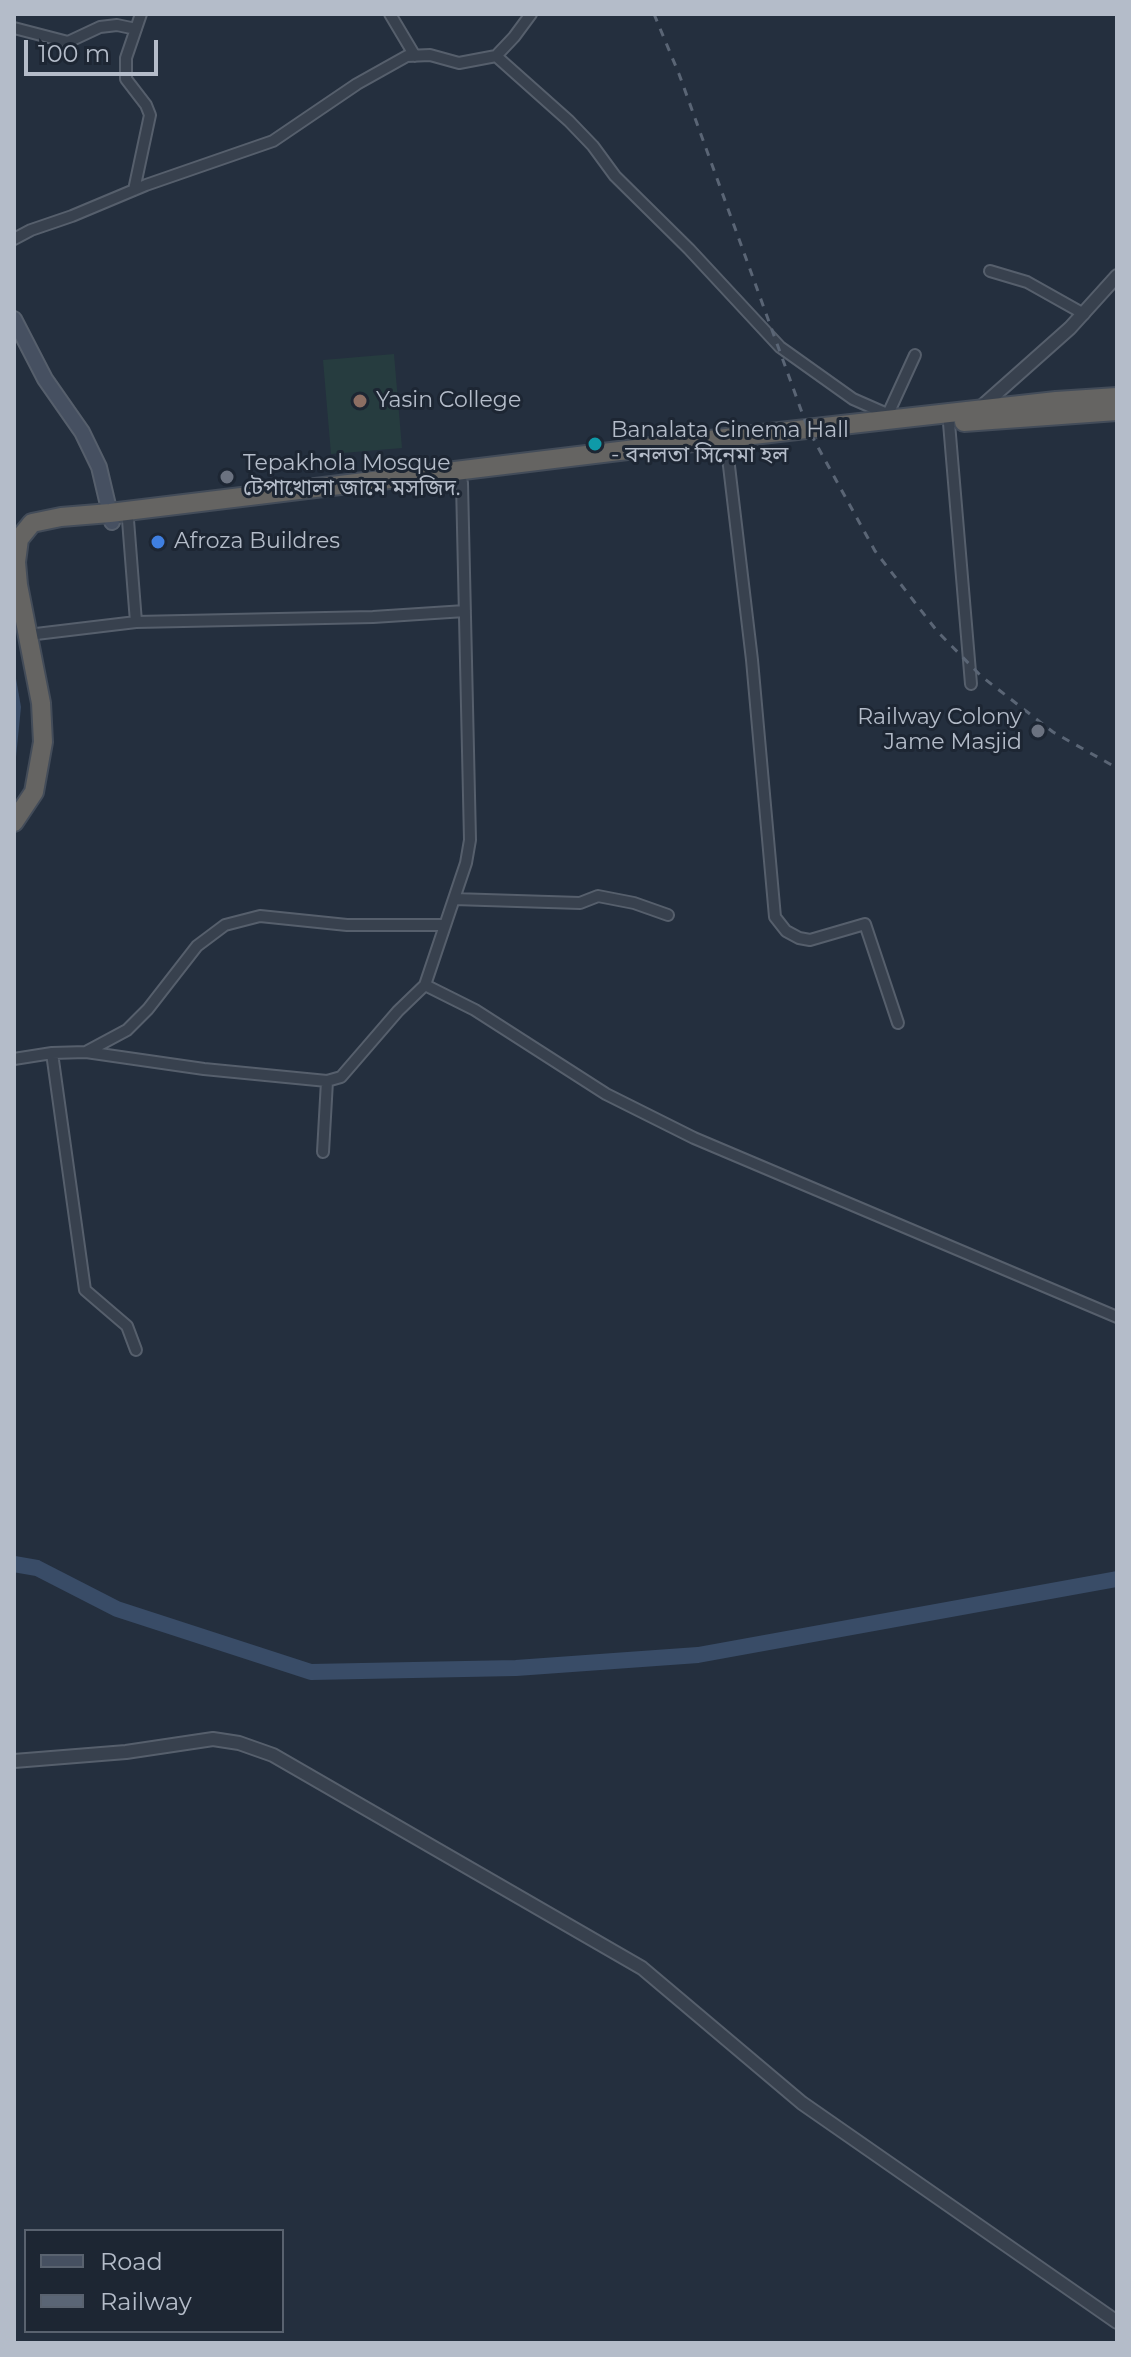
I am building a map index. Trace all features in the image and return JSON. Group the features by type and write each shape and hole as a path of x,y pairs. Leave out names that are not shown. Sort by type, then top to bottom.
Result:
{"highway":[{"path":"557,465 949,423 978,416 1117,397"},
{"path":"14,833 28,818 41,795 47,743 49,702 24,561 30,537 36,531 62,524 557,465 894,416 1117,411"},
{"path":"14,822 34,792 47,743 18,585 16,532 32,523 61,517 117,518"}],"main road":[{"path":"14,319 45,379 82,432 99,467 117,518"}],"street":[{"path":"134,190 150,115 126,79 126,58 141,14"},
{"path":"390,14 415,56"},
{"path":"14,239 134,190 273,141 357,84 407,56 430,55 459,63 496,56 531,14"},
{"path":"14,28 68,42 100,27 117,25 136,29"},
{"path":"496,56 569,121 615,176 689,249 780,347 853,399 894,416 915,355"},
{"path":"990,271 1027,282 1084,314"},
{"path":"978,416 1084,314 1117,276"},
{"path":"949,423 971,684"},
{"path":"727,449 752,660 775,917 786,931 810,940 865,924 898,1023"},
{"path":"14,1059 86,1052 217,1071 327,1081 341,1077 398,1011 425,985 470,840 460,477"},
{"path":"117,518 136,622"},
{"path":"36,634 136,622 373,617 465,611"},
{"path":"454,899 580,903 598,896 634,903 668,915"},
{"path":"86,1052 127,1030 148,1009 197,946 225,925 260,916 347,925 445,925"},
{"path":"425,985 475,1010 606,1094 694,1138 1117,1317"},
{"path":"52,1053 85,1290 127,1326 136,1350"},
{"path":"323,1152 327,1081"},
{"path":"14,1761 126,1752 213,1739 239,1743 273,1755 642,1968 802,2103 1117,2322"}],"green space":[{"path":"394,354 402,448 331,454 323,360"}],"water":[{"path":"14,667 21,707 14,777"}],"waterway":[{"path":"14,1564 37,1568 117,1609 311,1672 516,1668 698,1655 1117,1579"}],"railway":[{"path":"654,14 679,74 808,429 875,551 937,631 981,676 1053,732 1117,768"}],"place":[{"name":"Yasin College","path":"360,401"},
{"name":"Banalata Cinema Hall - বনলতা সিনেমা হল","path":"595,444"},
{"name":"Tepakhola Mosque টেপাখোলা জামে মসজিদ.","path":"227,477"},
{"name":"Afroza Buildres","path":"158,542"},
{"name":"Railway Colony Jame Masjid","path":"1038,731"}]}
